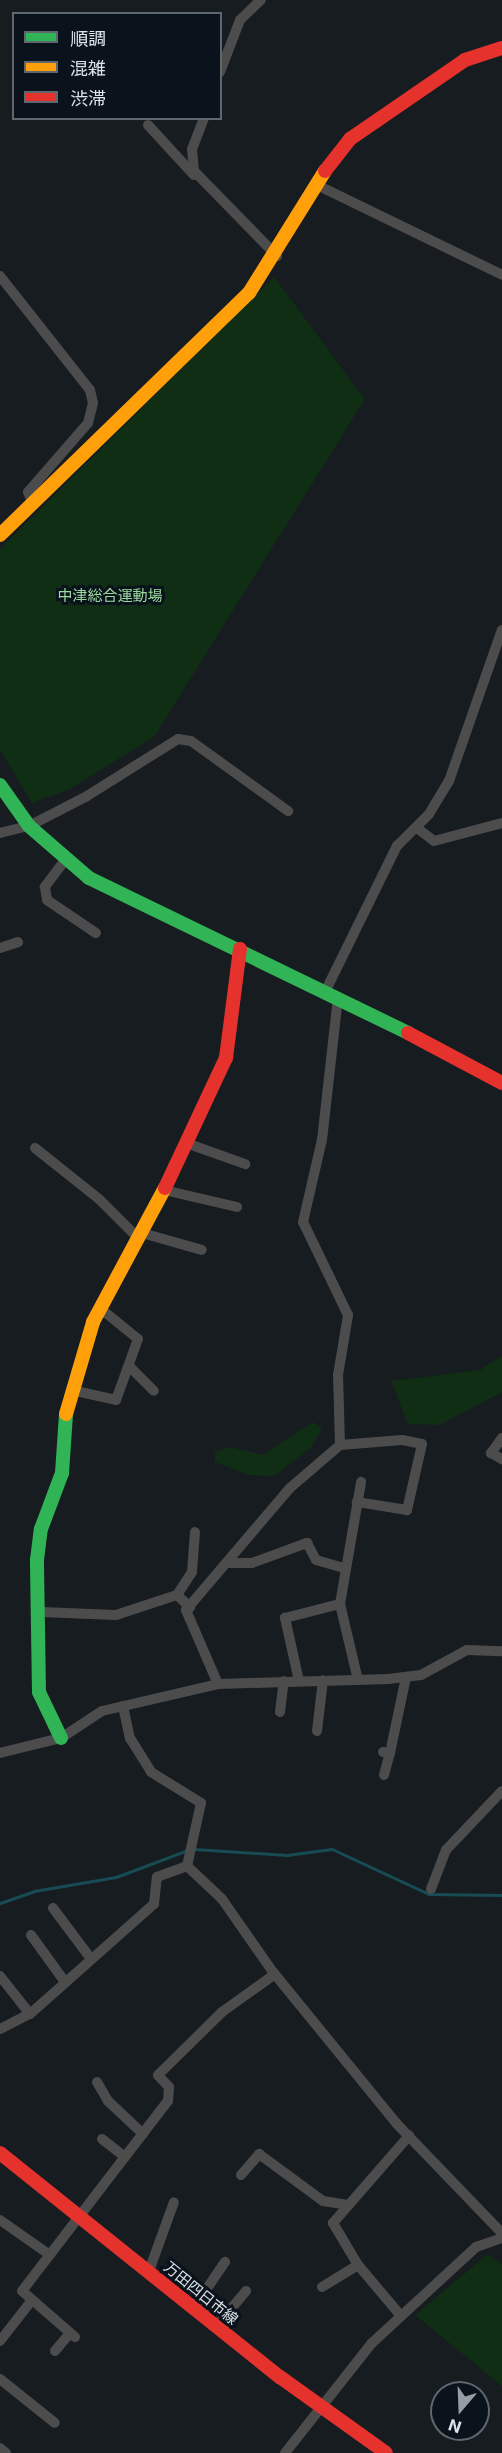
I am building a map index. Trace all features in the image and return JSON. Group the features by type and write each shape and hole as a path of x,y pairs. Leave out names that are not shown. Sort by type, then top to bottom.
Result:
{"street":[{"path":"222,67 240,20 261,0"},
{"path":"0,536 249,293 278,256 315,184 350,139 382,112 465,60 502,48"},
{"path":"200,181 192,149 203,120"},
{"path":"148,124 200,181 278,256"},
{"path":"315,184 502,275"},
{"path":"0,276 90,390 93,403 88,423 28,492 33,504"},
{"path":"340,1445 338,1375 348,1315 303,1222 322,1140 332,993 375,899 381,876 397,846 417,828 438,801 468,740 502,630"},
{"path":"0,833 29,826 113,782 178,739 192,741 288,811"},
{"path":"0,785 29,826 65,860 134,903 240,949 332,993 502,1083"},
{"path":"417,828 434,841 502,823"},
{"path":"65,860 45,886 46,900 96,933"},
{"path":"0,948 18,942"},
{"path":"61,1738 39,1692 41,1529 62,1473 62,1432 71,1390 100,1308 164,1190 226,1058 225,1035 240,949"},
{"path":"186,1143 245,1164"},
{"path":"35,1148 99,1199 140,1236 202,1250"},
{"path":"164,1190 237,1207"},
{"path":"71,1390 111,1402 129,1365 137,1335 100,1308"},
{"path":"129,1365 154,1391"},
{"path":"502,1438 491,1453 502,1459"},
{"path":"218,1684 186,1610 290,1488 340,1445 402,1440 422,1444 407,1510 357,1502"},
{"path":"358,1680 340,1604 344,1568 361,1482"},
{"path":"41,1612 116,1615 177,1595 192,1572 195,1532"},
{"path":"228,1563 252,1563 307,1543 316,1560 344,1568"},
{"path":"177,1595 190,1607"},
{"path":"299,1681 285,1618 340,1604"},
{"path":"0,1753 61,1738 102,1712 218,1684 406,1677 421,1675 467,1650 502,1651"},
{"path":"384,1775 387,1752 406,1677"},
{"path":"317,1731 323,1680"},
{"path":"280,1713 284,1681"},
{"path":"123,1706 130,1737 151,1772 201,1803 187,1866"},
{"path":"431,1888 446,1850 502,1791"},
{"path":"0,2029 30,2014 154,1904 157,1877 187,1866"},
{"path":"187,1866 222,1899 275,1974 409,2136 502,2233"},
{"path":"53,1908 91,1959"},
{"path":"31,1935 65,1982"},
{"path":"55,2351 72,2335 22,2291 168,2100 169,2087 158,2075 222,2012 275,1974"},
{"path":"0,1976 30,2014"},
{"path":"98,2082 108,2101 143,2134"},
{"path":"401,2316 358,2265 333,2223 409,2136"},
{"path":"102,2139 125,2157"},
{"name":"万田四日市線","path":"0,2153 149,2271 192,2309 321,2409 386,2453"},
{"path":"241,2175 259,2154 323,2201 348,2205"},
{"path":"149,2271 174,2202"},
{"path":"0,2220 50,2255"},
{"path":"285,2453 401,2316 476,2247 502,2238"},
{"path":"192,2309 225,2262"},
{"path":"322,2287 358,2265"},
{"path":"216,2327 246,2290"},
{"path":"0,2341 32,2300"},
{"path":"0,2379 55,2423"},
{"path":"0,2448 6,2453"}],"green space":[{"name":"中津総合運動場","path":"274,277 365,399 154,737 70,789 32,803 0,750 0,549"},
{"path":"502,1356 502,1392 440,1425 408,1424 391,1381 480,1370"},
{"path":"313,1422 322,1428 312,1446 275,1476 248,1475 215,1462 215,1452 230,1447 263,1455"},
{"path":"488,2254 502,2265 502,2386 415,2315"}],"waterway":[{"path":"194,1849 287,1855 332,1849 429,1894 502,1895"},
{"path":"0,1903 34,1891 116,1877 188,1850"}],"traffic: fast":[{"path":"0,785 29,826 89,878 408,1033"},
{"path":"61,1738 39,1692 37,1560 41,1529 62,1473 66,1414"}],"traffic: slow":[{"path":"0,535 249,293 325,171"},
{"path":"66,1414 93,1322 165,1188"}],"traffic: jam":[{"path":"325,171 350,139 465,60 502,48"},
{"path":"165,1188 226,1058 240,949"},
{"path":"408,1033 502,1083"},
{"path":"0,2153 280,2377 386,2453"}]}
